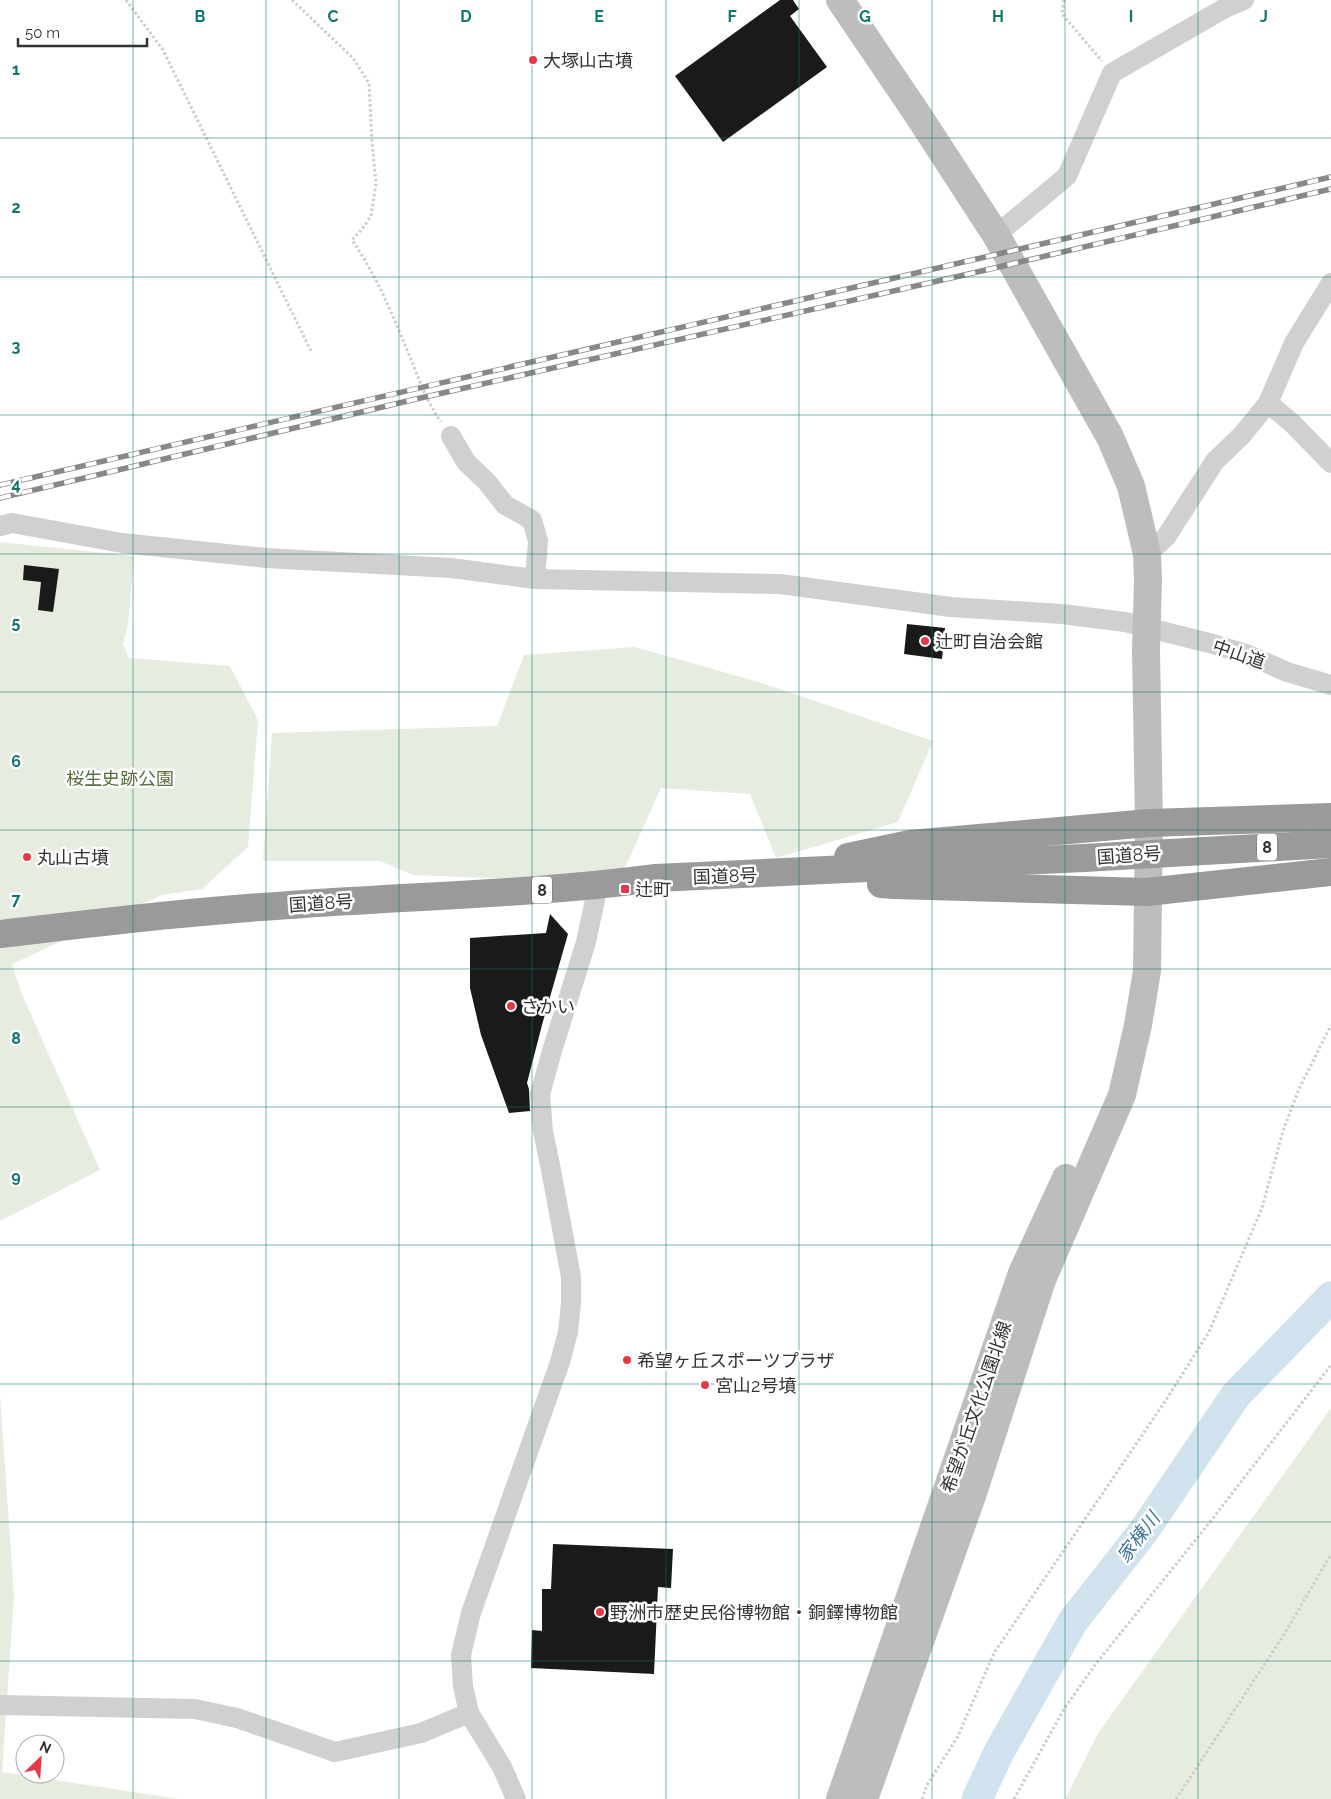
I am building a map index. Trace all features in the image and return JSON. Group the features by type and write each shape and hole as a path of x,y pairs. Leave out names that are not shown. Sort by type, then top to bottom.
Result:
{"highway":[{"path":"804,872 852,855 910,844 1149,823 1331,817"},
{"name":"国道8号","path":"0,934 144,917 289,905 598,886 656,878 1084,858 1331,844"},
{"path":"804,872 894,885 1147,892 1331,872"}],"main road":[{"name":"希望が丘文化公園北線","path":"840,0 996,235 1110,438 1131,486 1146,554 1148,580 1146,628 1149,823 1147,970 1138,1025 1122,1095 1042,1280 973,1493 864,1799"},
{"name":"希望が丘文化公園北線","path":"840,1799 1022,1273 1138,1025"}],"street":[{"path":"996,235 1067,176 1112,73 1225,8 1244,0"},
{"path":"1146,554 1166,537 1215,461 1242,435 1268,403 1294,343 1331,283"},
{"path":"1268,403 1293,424 1331,464"},
{"path":"451,436 466,462 487,482 505,505 532,520 538,541 535,579"},
{"name":"中山道","path":"0,526 12,524 122,544 266,558 451,568 535,579 780,584 951,607 1070,615 1125,622 1213,644 1246,654 1287,672 1331,686"},
{"path":"516,1799 502,1767 469,1713 463,1686 461,1655 471,1613 560,1362 568,1332 571,1277 543,1131 540,1094 586,942 598,886"},
{"path":"0,1705 195,1709 237,1718 335,1752 421,1733 469,1713"}],"path":[{"path":"126,0 163,50 312,352"},
{"path":"292,0 353,58 369,82 376,183 371,216 352,240 372,271 431,408 451,436"},
{"path":"1064,0 1062,14 1112,73"},
{"path":"922,1799 927,1785 958,1736 994,1653 1168,1397 1209,1332 1262,1208 1283,1131 1299,1089 1331,1025"},
{"path":"1014,1799 1064,1709 1095,1664 1210,1522 1331,1365"},
{"path":"1176,1799 1284,1633 1331,1554"}],"green space":[{"name":"桜生史跡公園","path":"0,542 134,556 128,624 123,644 129,658 230,666 258,720 248,847 202,889 162,895 12,964 21,992 100,1170 0,1221"},
{"path":"635,647 762,683 933,741 898,822 776,858 750,794 661,788 618,883 413,875 380,861 263,861 272,733 497,726 524,655"},
{"path":"0,1395 14,1596 2,1772 15,1774 15,1784 65,1784 65,1782 179,1799 0,1799"},
{"path":"1331,1408 1331,1799 1065,1799 1099,1732"}],"building":[{"path":"780,0 793,0 799,9 790,16 827,67 723,142 675,76"},
{"path":"24,565 59,569 53,612 38,610 41,582 23,580"},
{"name":"辻町自治会館","path":"907,624 945,628 942,659 904,654"},
{"name":"さかい","path":"550,914 568,934 527,1083 530,1111 509,1113 481,1035 470,988 470,938 546,933"},
{"path":"553,1544 673,1549 671,1588 658,1587 654,1674 531,1668 532,1630 542,1631 542,1589 551,1589"}],"waterway":[{"name":"家棟川","path":"977,1799 999,1752 1073,1621 1143,1532 1236,1395 1331,1297"}],"railway":[{"path":"0,485 1331,177"},
{"path":"0,498 416,399 973,273 1331,189"}],"place":[{"name":"大塚山古墳","path":"533,60"},
{"name":"辻町自治会館","path":"925,641"},
{"name":"丸山古墳","path":"27,857"},
{"name":"辻町","path":"625,889"},
{"name":"さかい","path":"511,1006"},
{"name":"希望ヶ丘スポーツプラザ","path":"627,1360"},
{"name":"宮山2号墳","path":"705,1385"},
{"name":"野洲市歴史民俗博物館・銅鐸博物館","path":"600,1612"}]}
